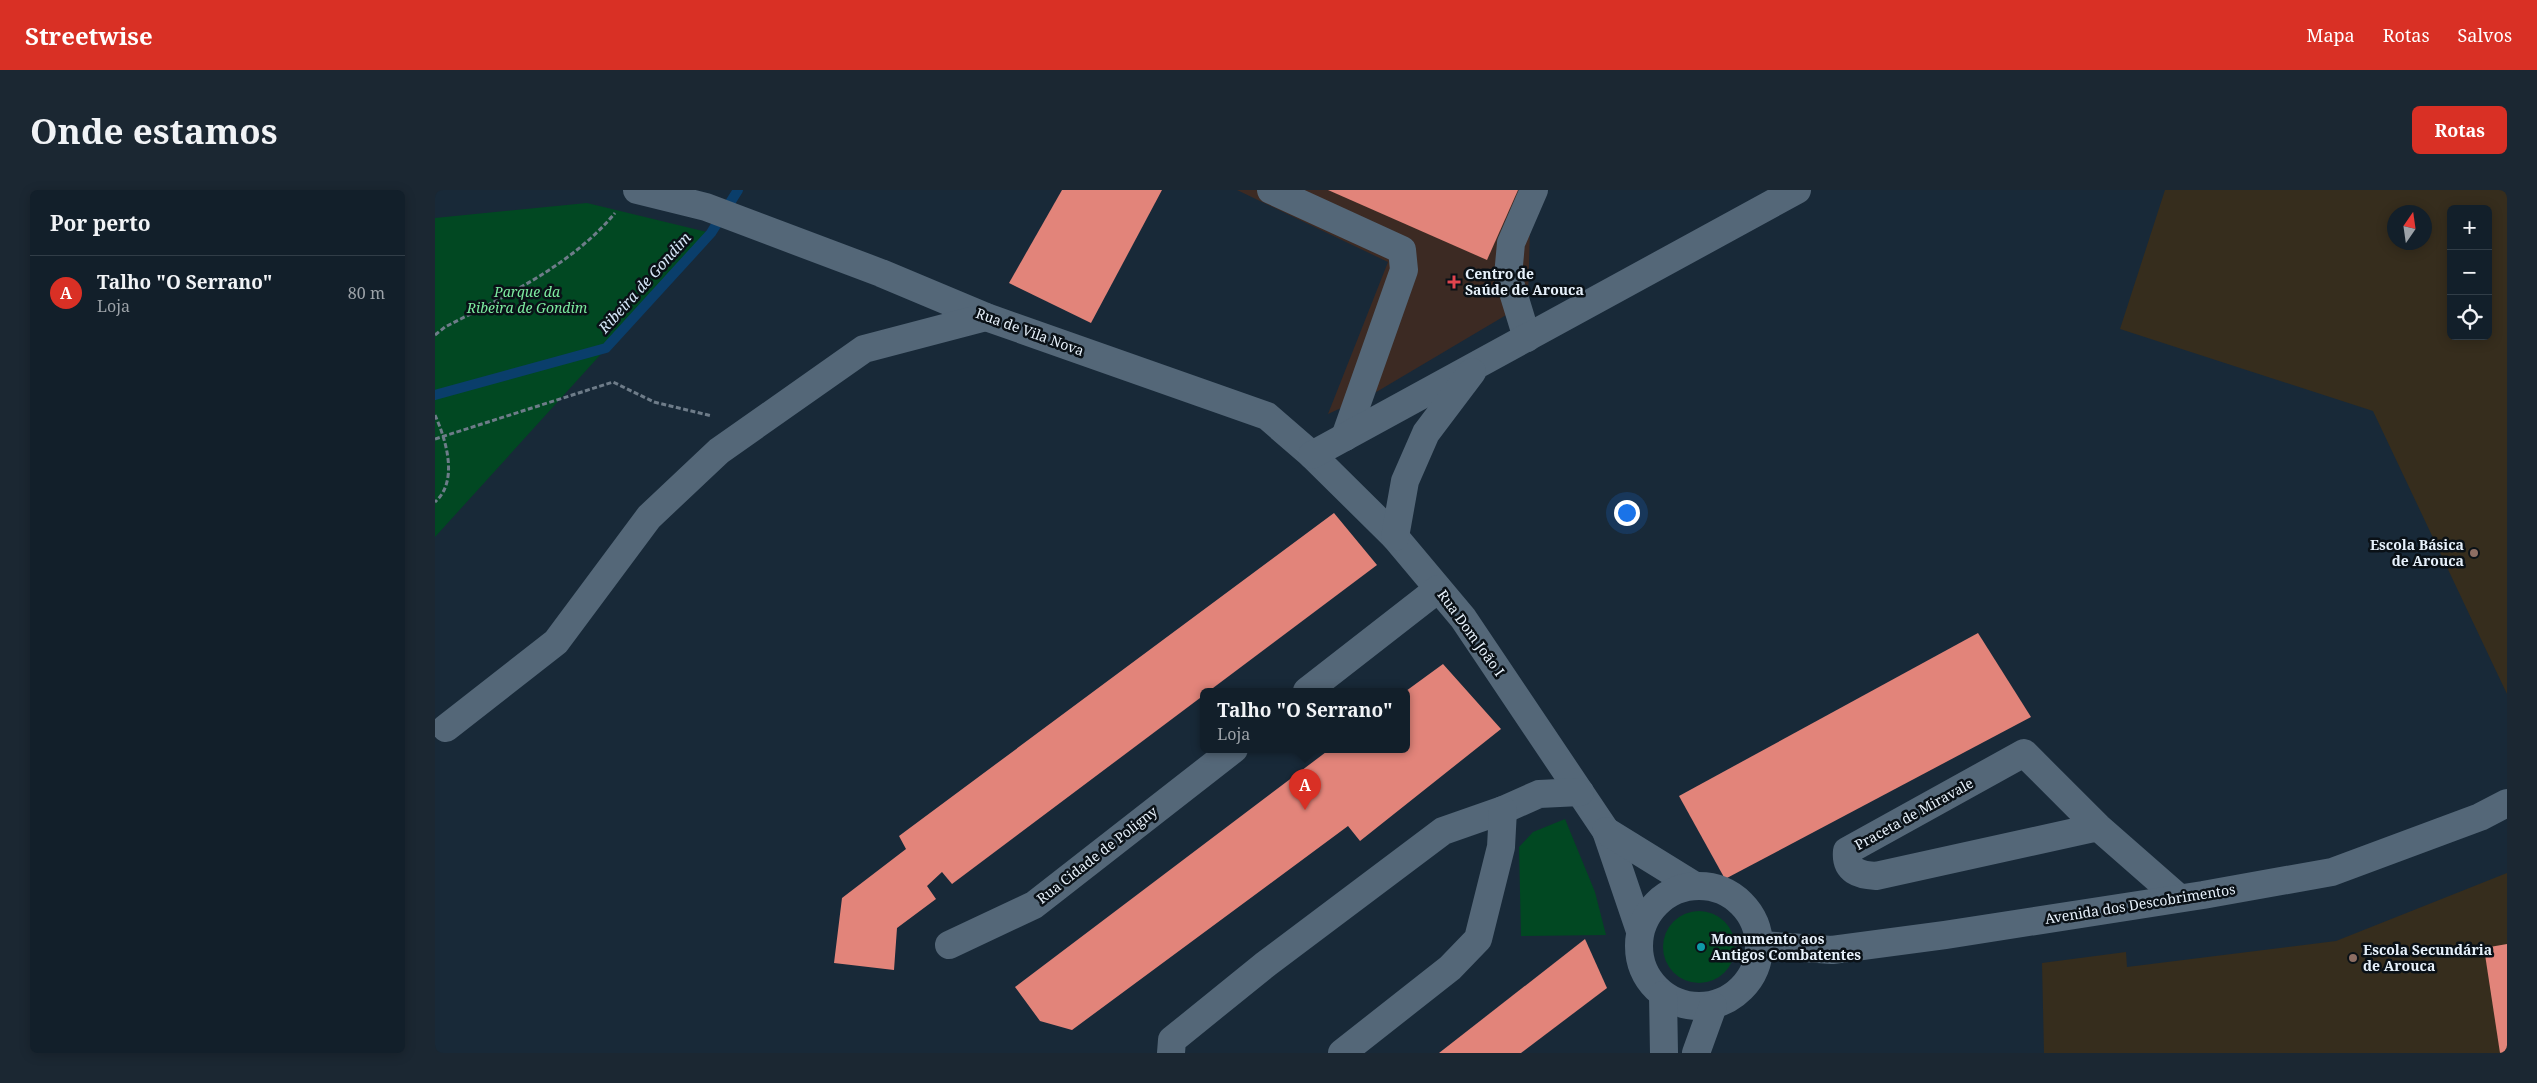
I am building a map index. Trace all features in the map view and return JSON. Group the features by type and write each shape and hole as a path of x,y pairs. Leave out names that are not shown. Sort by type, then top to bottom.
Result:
{"street":[{"name":"Rua de Vila Nova","path":"637,190 706,207 881,273 986,317 1267,416 1313,455"},
{"path":"1271,190 1402,250 1404,270 1345,437"},
{"path":"1527,338 1508,276 1511,243 1534,190"},
{"path":"1313,455 1797,190"},
{"path":"446,728 556,642 649,517 719,451 864,349 986,317"},
{"path":"1395,537 1405,481 1426,433 1477,365"},
{"name":"Rua Dom João I","path":"1313,455 1395,537 1463,618 1606,830 1640,931"},
{"path":"1311,688 1439,589"},
{"name":"Rua Cidade de Poligny","path":"949,945 1033,905 1229,753"},
{"name":"Praceta de Miravale","path":"2099,827 1876,876 1860,875 1854,872 1846,859 1847,851 2025,753 2099,827 2179,898"},
{"path":"1539,794 1556,756"},
{"path":"1171,1053 1172,1040 1200,1016 1443,831 1503,810 1539,794 1580,792"},
{"name":"Avenida dos Descobrimentos","path":"1761,945 1831,950 1945,935 2332,872 2480,817 2507,802"},
{"path":"1342,1053 1450,968 1477,940 1501,847 1503,810"},
{"name":"Rua Dom João I","path":"1606,830 1695,886"},
{"name":"Rua Dom João I","path":"1695,886 1715,888 1733,896 1747,908 1757,926 1761,945 1757,966 1748,984 1733,998 1713,1006 1696,1007 1678,1004 1663,995 1650,982 1642,967 1638,949 1640,931 1647,914 1659,900 1676,891 1695,886"},
{"path":"1663,995 1665,1053"},
{"path":"1696,1053 1713,1006"}],"path":[{"path":"435,335 445,327 521,288 597,235 616,212"},
{"path":"435,439 613,382 654,402 754,426"},
{"path":"435,502 443,495 450,466 436,417"}],"shaded area":[{"name":"Centro de Saúde de Arouca","path":"1237,190 1543,190 1530,227 1528,302 1378,391 1328,414 1388,262"},
{"name":"Escola Básica de Arouca","path":"2165,190 2507,190 2507,694 2373,411 2120,329"},
{"name":"Escola Secundária de Arouca","path":"2507,873 2507,1053 2044,1053 2042,963 2126,952 2127,967 2336,941"}],"green space":[{"name":"Parque da Ribeira de Gondim","path":"587,203 711,233 435,537 435,218"},
{"path":"1565,819 1595,892 1606,935 1521,936 1519,847 1533,832"},
{"path":"1699,911 1719,917 1729,927 1735,947 1729,967 1719,977 1699,983 1679,977 1669,967 1663,947 1669,927 1679,917"}],"building":[{"path":"1062,190 1162,190 1091,323 1009,283"},
{"name":"Centro de Saúde de Arouca","path":"1328,190 1518,190 1487,260"},
{"path":"1334,513 1377,565 1213,688 1200,688 1200,698 952,884 942,872 927,886 936,899 897,928 894,970 834,963 842,898 906,849 899,836"},
{"path":"1978,633 2031,717 1725,879 1679,796"},
{"path":"1443,664 1501,729 1360,841 1348,826 1072,1030 1040,1021 1015,987 1325,753 1410,753 1410,688"},
{"path":"1585,939 1607,988 1521,1053 1439,1053"},
{"path":"2507,944 2507,1053 2500,1053 2484,948"}],"waterway":[{"name":"Ribeira de Gondim","path":"435,395 606,348 711,233 738,190"}],"place":[{"name":"Centro de Saúde de Arouca","path":"1454,282"},
{"name":"Escola Básica de Arouca","path":"2474,553"},
{"name":"Talho \"O Serrano\"","path":"1305,810"},
{"name":"Monumento aos Antigos Combatentes","path":"1701,947"},
{"name":"Escola Secundária de Arouca","path":"2353,958"}]}
